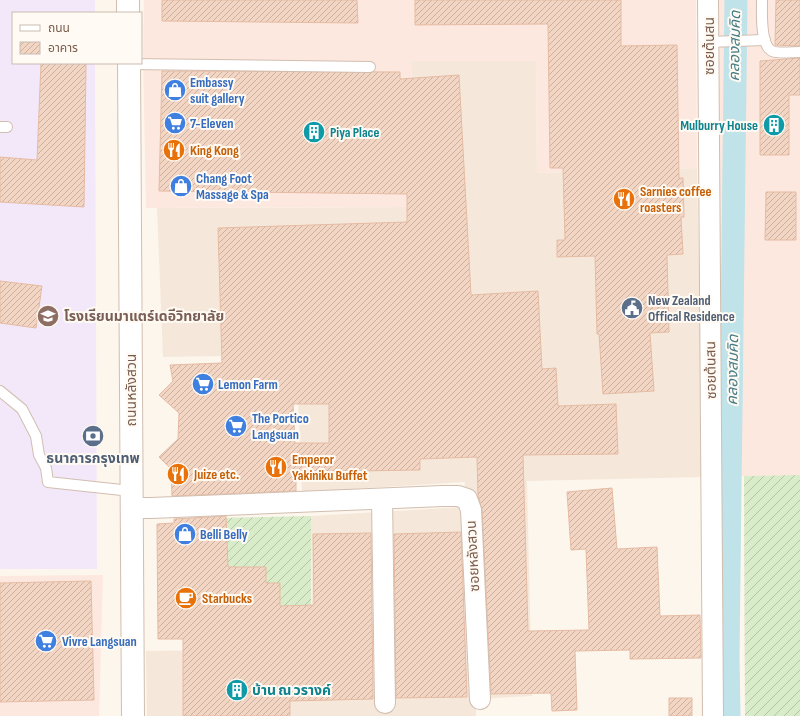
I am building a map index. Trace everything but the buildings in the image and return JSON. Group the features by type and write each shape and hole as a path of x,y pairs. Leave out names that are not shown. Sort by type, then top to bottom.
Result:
{"street":[{"path":"128,0 128,12"},
{"name":"ซอยต้นสน","path":"708,0 713,716"},
{"name":"ถนนหลังสวน","path":"129,64 133,716"},
{"name":"ซอยหลังสวน","path":"131,499 151,508 443,496 458,496 468,499 471,510 480,699"},
{"path":"382,499 385,703"}],"lane":[{"path":"762,0 764,40 768,48 773,52 800,52"},
{"path":"708,42 730,40 764,40"},
{"path":"129,64 370,67"},
{"path":"0,391 22,409 36,436 39,455 46,468 48,482 131,499"}],"shaded area":[{"name":"โรงเรียนมาแตร์เดอีวิทยาลัย","path":"0,0 95,0 95,12 12,12 12,64 95,64 97,569 0,569"},
{"path":"144,0 696,0 697,168 537,173 536,61 412,61 417,207 146,208 143,55"},
{"path":"698,0 800,0 800,716 745,716 744,476 703,477"},
{"path":"411,61 536,61 537,173 697,168 703,477 527,481 532,696 476,699 476,716 147,716 146,651 312,649 311,516 463,507 465,482 302,492 296,355 163,357 157,208 417,207"},
{"name":"Vivre Langsuan","path":"103,575 99,716 0,716 0,576"}],"green space":[{"path":"800,475 800,716 745,716 744,476"},
{"path":"311,516 311,609 266,607 266,574 217,573 217,518"}],"waterway":[{"name":"คลองสมคิด","path":"729,716 728,657 736,0"}],"place":[{"name":"Embassy suit gallery","path":"175,90"},
{"name":"7-Eleven","path":"175,123"},
{"name":"Mulburry House","path":"774,125"},
{"name":"Piya Place","path":"314,132"},
{"name":"King Kong","path":"174,150"},
{"name":"Chang Foot Massage & Spa","path":"181,186"},
{"name":"Sarnies coffee roasters","path":"624,199"},
{"name":"New Zealand Offical Residence","path":"632,308"},
{"name":"โรงเรียนมาแตร์เดอีวิทยาลัย","path":"48,316"},
{"name":"Lemon Farm","path":"203,384"},
{"name":"The Portico Langsuan","path":"236,426"},
{"name":"ธนาคารกรุงเทพ","path":"93,436"},
{"name":"Emperor Yakiniku Buffet","path":"276,467"},
{"name":"Juize etc.","path":"178,474"},
{"name":"Belli Belly","path":"185,534"},
{"name":"Starbucks","path":"186,598"},
{"name":"Vivre Langsuan","path":"46,641"},
{"name":"บ้าน ณ วรางค์","path":"237,690"}]}
